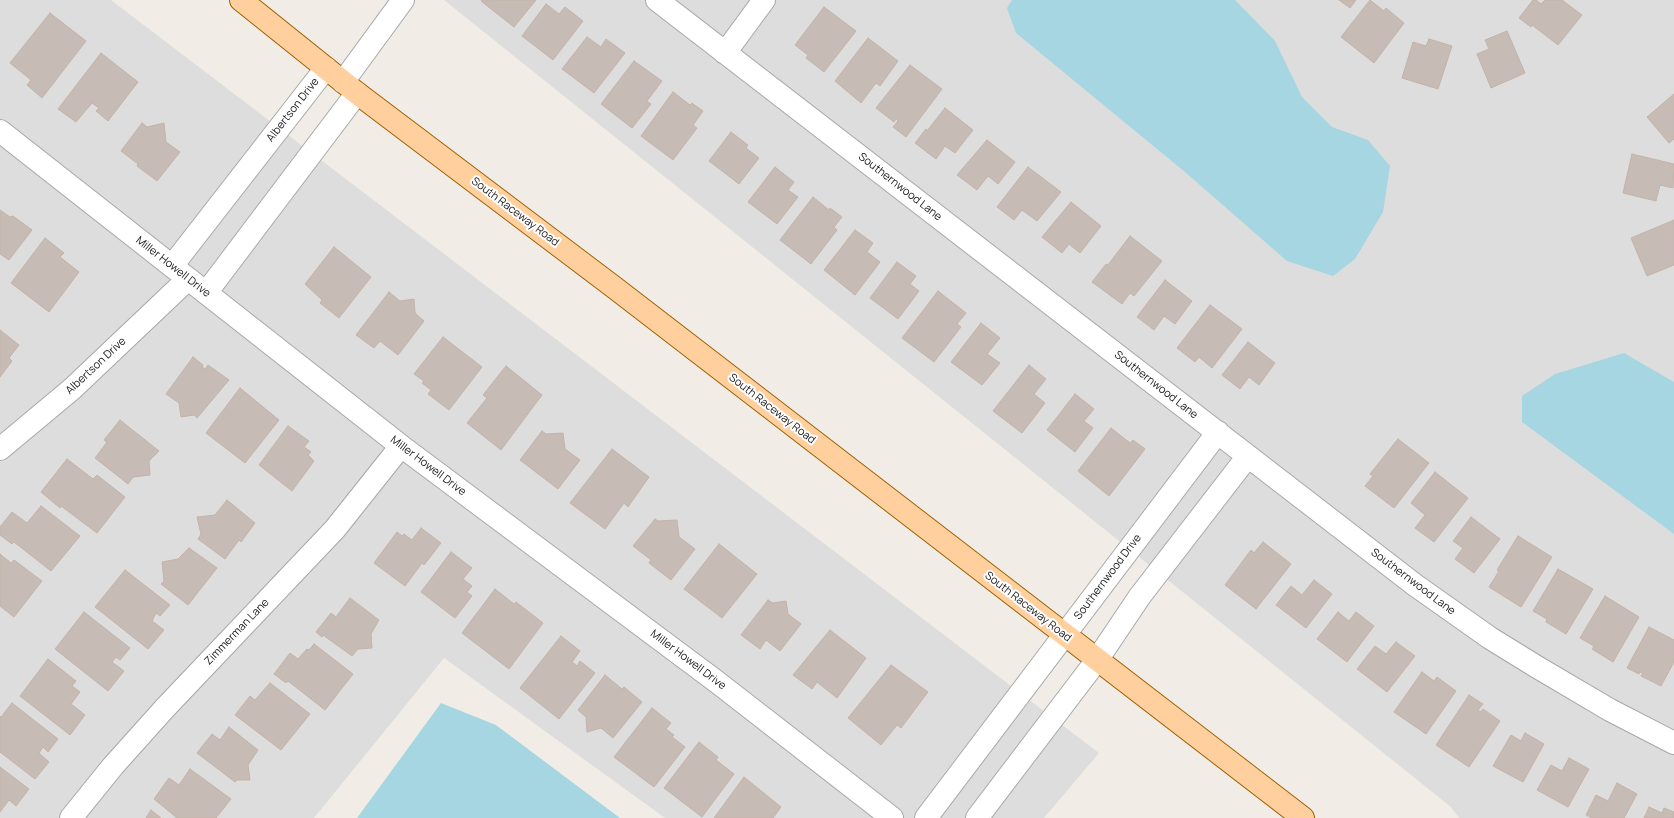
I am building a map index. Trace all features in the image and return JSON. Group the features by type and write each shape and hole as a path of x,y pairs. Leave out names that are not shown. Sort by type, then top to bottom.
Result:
{"main road":[{"name":"South Raceway Road","path":"241,0 350,88 615,288 1303,818"}],"street":[{"path":"206,293 350,88 403,0"},
{"name":"Southernwood Lane","path":"657,0 1415,585 1490,638 1586,697 1674,742"},
{"path":"726,53 764,0"},
{"name":"Albertson Drive","path":"0,449 72,389 180,273 326,68"},
{"name":"Miller Howell Drive","path":"0,131 401,446 718,682 892,818"},
{"name":"Southernwood Drive","path":"926,818 1218,432"},
{"name":"Zimmerman Lane","path":"71,818 113,766 164,708 335,529 401,446"},
{"path":"977,818 1097,660 1140,596 1248,456"}],"shaded area":[{"path":"0,0 111,0 1099,753 1044,818 665,818 444,658 314,818 0,818"},
{"path":"444,0 1674,0 1674,818 1459,818 1451,807"}],"water":[{"path":"1012,0 1235,0 1275,41 1302,97 1332,127 1368,140 1390,166 1383,212 1355,259 1333,276 1287,261 1185,172 1016,33 1007,8"},
{"path":"1624,353 1674,382 1674,534 1522,422 1522,396 1555,374"},
{"path":"441,703 496,725 620,818 357,818"}],"building":[{"path":"536,0 514,27 481,1"},
{"path":"1339,0 1356,0 1350,8"},
{"path":"1370,0 1384,11 1386,8 1404,23 1374,63 1341,37"},
{"path":"1533,0 1536,0 1541,4 1545,0 1562,0 1582,15 1558,45 1532,25 1531,27 1519,18"},
{"path":"546,4 559,14 565,7 583,21 553,60 522,36"},
{"path":"824,7 856,31 824,72 806,58 808,55 795,45"},
{"path":"50,13 86,41 42,98 27,85 31,80 10,63"},
{"path":"1507,31 1525,73 1491,88 1477,54 1489,49 1485,40"},
{"path":"587,37 601,47 606,39 625,53 594,93 562,69"},
{"path":"868,38 898,61 880,86 876,83 861,103 835,81"},
{"path":"1429,39 1452,46 1438,89 1402,78 1413,42 1426,46"},
{"path":"101,53 138,82 108,121 96,111 99,108 92,103 76,122 58,109"},
{"path":"634,61 662,81 647,101 651,104 632,128 601,104"},
{"path":"910,65 942,89 906,137 893,127 898,121 896,119 894,122 876,108"},
{"path":"673,92 690,105 692,103 703,111 693,125 697,128 673,160 641,136"},
{"path":"1674,94 1674,139 1669,143 1647,117"},
{"path":"945,108 973,130 955,153 945,146 936,159 915,143 926,129 927,131"},
{"path":"142,123 147,127 164,123 166,142 180,152 157,181 137,166 138,164 121,151"},
{"path":"731,132 748,145 746,148 759,158 739,184 709,161"},
{"path":"987,140 1015,162 998,184 988,176 977,190 957,175"},
{"path":"1632,154 1674,164 1673,188 1660,185 1656,201 1623,193"},
{"path":"775,167 794,182 788,190 798,197 777,224 748,202"},
{"path":"1028,167 1061,192 1037,221 1022,210 1014,220 997,207"},
{"path":"813,197 829,210 830,208 842,217 834,227 837,230 811,264 780,240"},
{"path":"1071,202 1101,226 1080,253 1069,244 1062,253 1042,237"},
{"path":"0,210 10,217 13,216 32,230 9,260 0,254"},
{"path":"1674,220 1674,265 1647,276 1631,238"},
{"path":"855,230 873,243 867,252 880,262 855,295 824,270"},
{"path":"1130,236 1162,261 1134,296 1130,293 1122,304 1092,282 1106,264 1108,265"},
{"path":"45,238 64,253 60,257 79,272 49,312 11,283"},
{"path":"334,247 371,277 339,318 320,303 322,300 305,284"},
{"path":"897,262 916,276 910,284 919,291 898,319 870,298"},
{"path":"1165,280 1192,301 1175,324 1164,316 1154,330 1137,317"},
{"path":"938,291 966,313 957,324 961,327 934,362 902,338"},
{"path":"389,292 400,301 414,299 415,313 424,321 398,355 380,341 374,348 356,335"},
{"path":"1210,305 1242,329 1212,368 1199,357 1195,362 1177,348"},
{"path":"981,323 1000,338 987,354 1000,363 982,385 951,362"},
{"path":"0,330 19,345 9,358 12,361 0,377"},
{"path":"443,337 482,367 449,410 428,394 431,390 422,383 424,381 414,374"},
{"path":"1248,342 1275,363 1259,385 1249,377 1240,389 1222,375"},
{"path":"193,357 203,365 202,367 205,369 208,365 229,380 197,418 194,415 181,417 179,403 166,394"},
{"path":"1029,365 1046,379 1034,394 1045,403 1022,433 993,411"},
{"path":"506,366 542,395 501,450 467,423 487,398 483,395"},
{"path":"240,388 279,420 245,463 206,433"},
{"path":"1075,394 1094,409 1084,421 1093,428 1075,452 1047,430"},
{"path":"120,420 159,451 149,461 150,475 133,477 128,484 95,458 107,442 104,440"},
{"path":"288,426 309,441 304,447 311,452 308,455 314,461 292,491 259,465"},
{"path":"1111,428 1130,443 1133,440 1145,449 1109,496 1078,471"},
{"path":"542,431 546,434 563,433 565,449 580,460 558,489 520,460"},
{"path":"1398,439 1429,463 1394,508 1365,486 1373,476 1370,474"},
{"path":"612,449 649,477 628,507 624,503 605,529 570,503"},
{"path":"67,459 93,479 97,475 125,497 97,533 61,506 60,508 41,492"},
{"path":"1435,472 1468,498 1434,542 1415,528 1425,515 1411,503"},
{"path":"227,500 255,523 241,542 239,540 225,559 198,539 201,534 197,517 215,515"},
{"path":"41,506 80,536 51,571 14,542 12,544 0,535 0,527 12,512 27,523"},
{"path":"1471,517 1500,539 1474,573 1455,559 1463,548 1453,541"},
{"path":"655,519 658,521 677,520 679,537 695,549 671,580 649,563 651,560 633,546"},
{"path":"421,528 441,543 424,565 422,563 405,586 374,563 397,532 402,536 404,534 412,540"},
{"path":"1518,536 1552,557 1521,607 1489,587 1499,571 1497,570"},
{"path":"1263,542 1291,564 1256,609 1225,585 1251,550 1254,553"},
{"path":"719,544 757,574 722,618 684,589"},
{"path":"189,548 217,568 188,605 161,584 164,581 162,562 178,559"},
{"path":"451,552 472,568 463,579 472,586 467,592 472,596 455,618 421,592"},
{"path":"0,554 11,563 14,560 42,581 14,617 0,606"},
{"path":"1558,569 1593,589 1566,634 1546,622 1547,619 1533,611"},
{"path":"125,570 170,605 160,616 156,613 152,621 164,630 148,649 95,607"},
{"path":"1314,580 1332,594 1306,628 1276,605 1291,586 1302,595"},
{"path":"495,589 514,604 516,602 543,623 509,669 462,633"},
{"path":"1605,596 1639,617 1613,662 1592,649 1594,646 1580,638"},
{"path":"350,598 379,620 371,634 372,648 358,649 352,656 323,635 322,637 316,632 331,613 336,617"},
{"path":"768,600 773,603 786,601 788,614 801,624 780,651 766,640 760,649 741,635"},
{"path":"84,612 130,648 120,660 116,657 112,662 124,671 108,691 55,649"},
{"path":"1338,612 1349,621 1356,612 1374,626 1347,662 1317,639"},
{"path":"1649,627 1674,640 1674,662 1661,686 1641,676 1643,673 1640,672 1639,674 1627,668"},
{"path":"830,630 866,658 837,698 817,682 812,689 793,675"},
{"path":"561,636 580,651 572,662 577,666 580,661 595,673 559,719 520,688"},
{"path":"1396,642 1415,656 1387,692 1357,669 1375,646 1386,654"},
{"path":"314,644 353,674 325,710 288,681 286,683 274,674 290,653 298,659"},
{"path":"48,659 76,681 72,686 80,692 71,704 85,715 70,735 20,696"},
{"path":"891,665 928,692 901,728 897,725 881,745 848,718"},
{"path":"1422,672 1434,681 1437,677 1456,691 1426,734 1394,712"},
{"path":"605,675 622,689 624,687 642,702 613,738 601,728 587,732 586,717 578,710"},
{"path":"270,683 310,714 281,750 235,715 250,696 255,700"},
{"path":"1469,695 1483,704 1478,710 1481,712 1483,709 1500,721 1469,767 1436,745"},
{"path":"12,703 58,739 48,752 43,747 39,753 49,762 35,779 0,752 0,716 1,717"},
{"path":"652,708 671,723 666,729 674,735 672,737 685,747 654,787 614,757"},
{"path":"229,727 258,750 248,765 250,780 237,780 235,782 197,753 212,734 220,740"},
{"path":"1525,733 1544,744 1523,782 1493,766 1511,735 1521,741"},
{"path":"699,742 718,757 716,760 734,774 702,817 664,788"},
{"path":"1569,758 1589,769 1568,807 1537,790 1551,765 1562,771"},
{"path":"0,767 29,789 16,806 9,800 0,812"},
{"path":"190,769 231,799 216,818 177,818 154,799 169,778 179,785"},
{"path":"744,777 781,807 773,818 714,818"},
{"path":"1617,783 1637,794 1624,818 1592,818 1586,815 1596,795 1608,801"},
{"path":"1649,807 1662,813 1664,808 1674,812 1674,818 1644,818"},
{"path":"151,810 161,818 146,818"}]}
